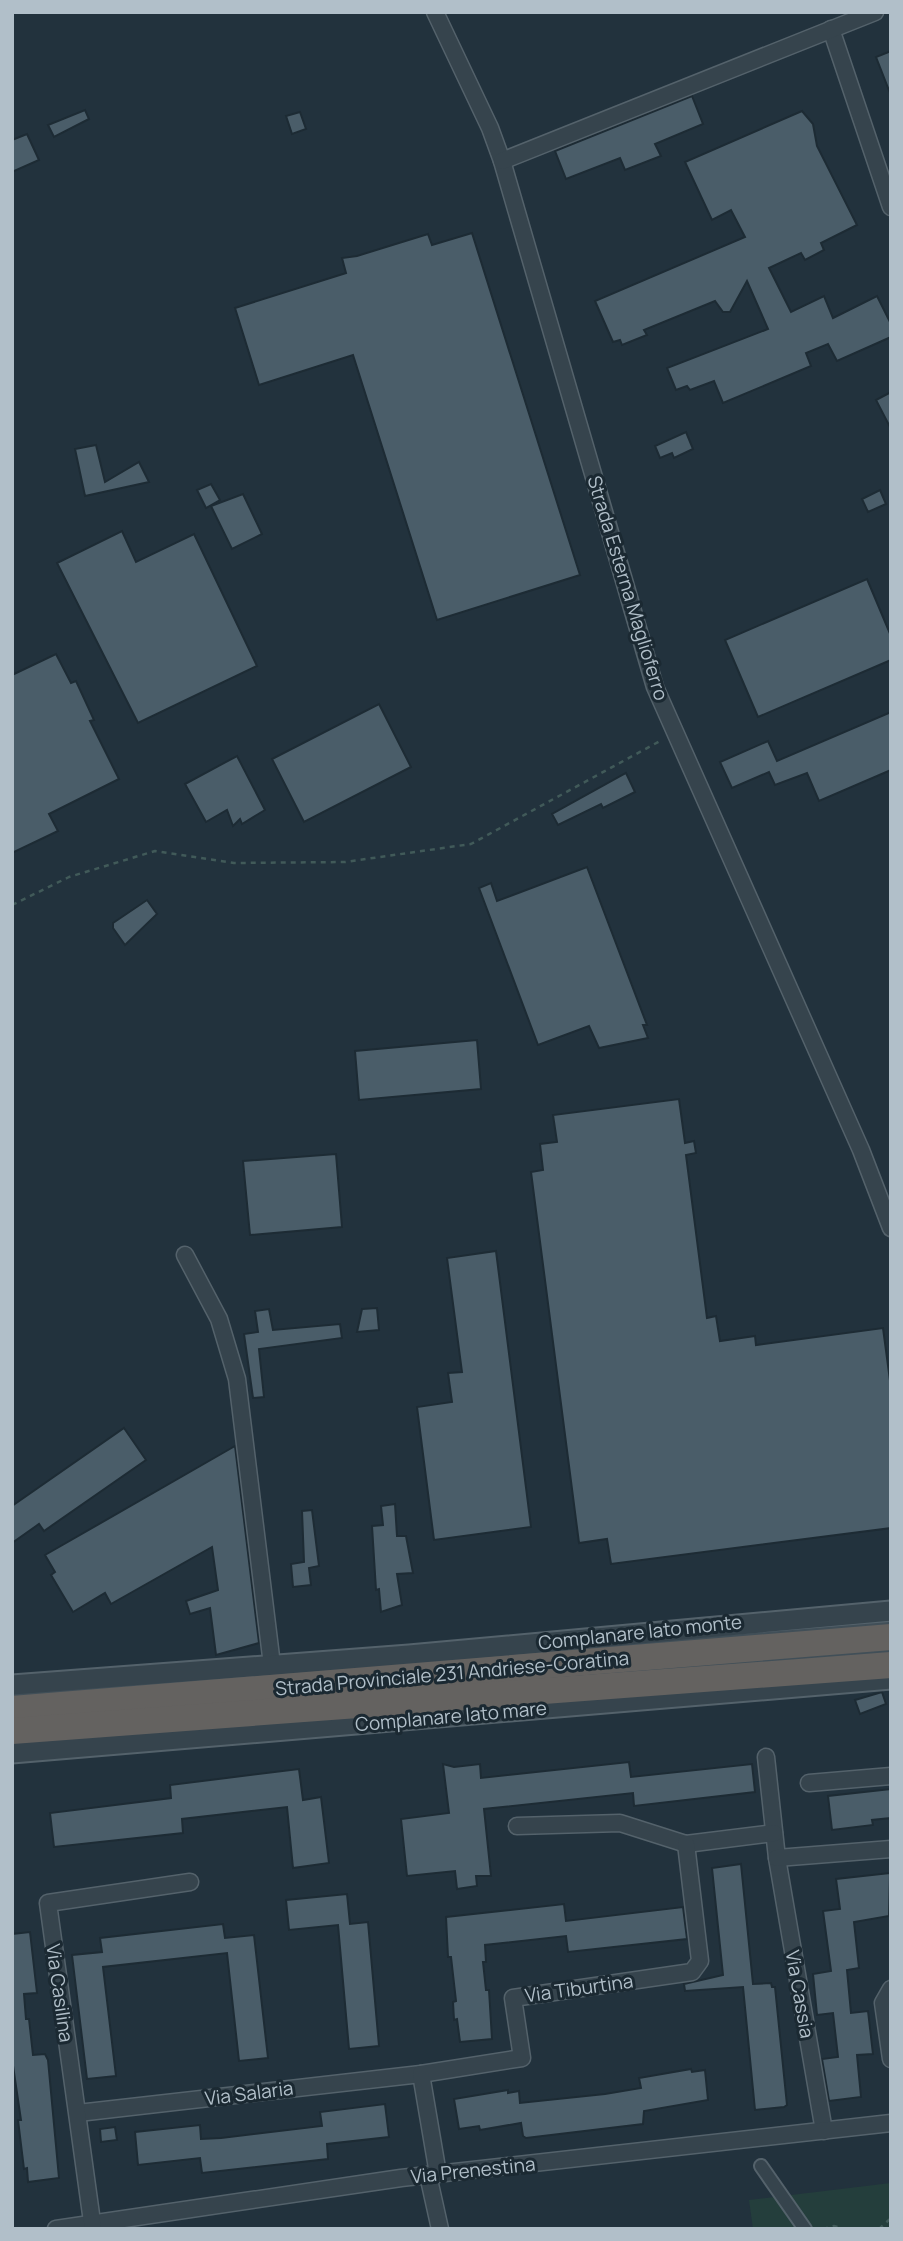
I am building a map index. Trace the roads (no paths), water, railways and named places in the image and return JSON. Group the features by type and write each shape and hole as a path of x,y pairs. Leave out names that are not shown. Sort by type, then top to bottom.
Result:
{"highway":[{"name":"Strada Provinciale 231 Andriese-Coratina","path":"12,1709 891,1637"},
{"name":"Strada Provinciale 231 Andriese-Coratina","path":"12,1731 891,1665"}],"street":[{"name":"Strada Esterna Maglioferro","path":"435,12 490,128 502,161 655,687 861,1150 891,1228"},
{"path":"502,161 876,12"},
{"path":"831,29 891,207"},
{"path":"184,1255 219,1319 237,1378 272,1665"},
{"name":"Complanare lato monte","path":"12,1685 891,1611"},
{"name":"Complanare lato mare","path":"12,1753 891,1679"},
{"name":"Via Cassia","path":"766,1757 777,1858 824,2131"},
{"path":"808,1783 891,1776"},
{"path":"517,1826 620,1823 686,1843 774,1833"},
{"name":"Via Tiburtina","path":"421,2074 522,2058 513,1998 692,1972 701,1961 686,1843"},
{"path":"777,1858 891,1849"},
{"name":"Via Casilina","path":"93,2227 48,1903 190,1882"},
{"path":"890,2052 883,2003 891,1989"},
{"path":"421,2074 440,2229"},
{"name":"Via Salaria","path":"78,2113 421,2074"},
{"name":"Via Prenestina","path":"56,2229 93,2227 433,2175 891,2123"},
{"path":"761,2166 806,2229"}]}
